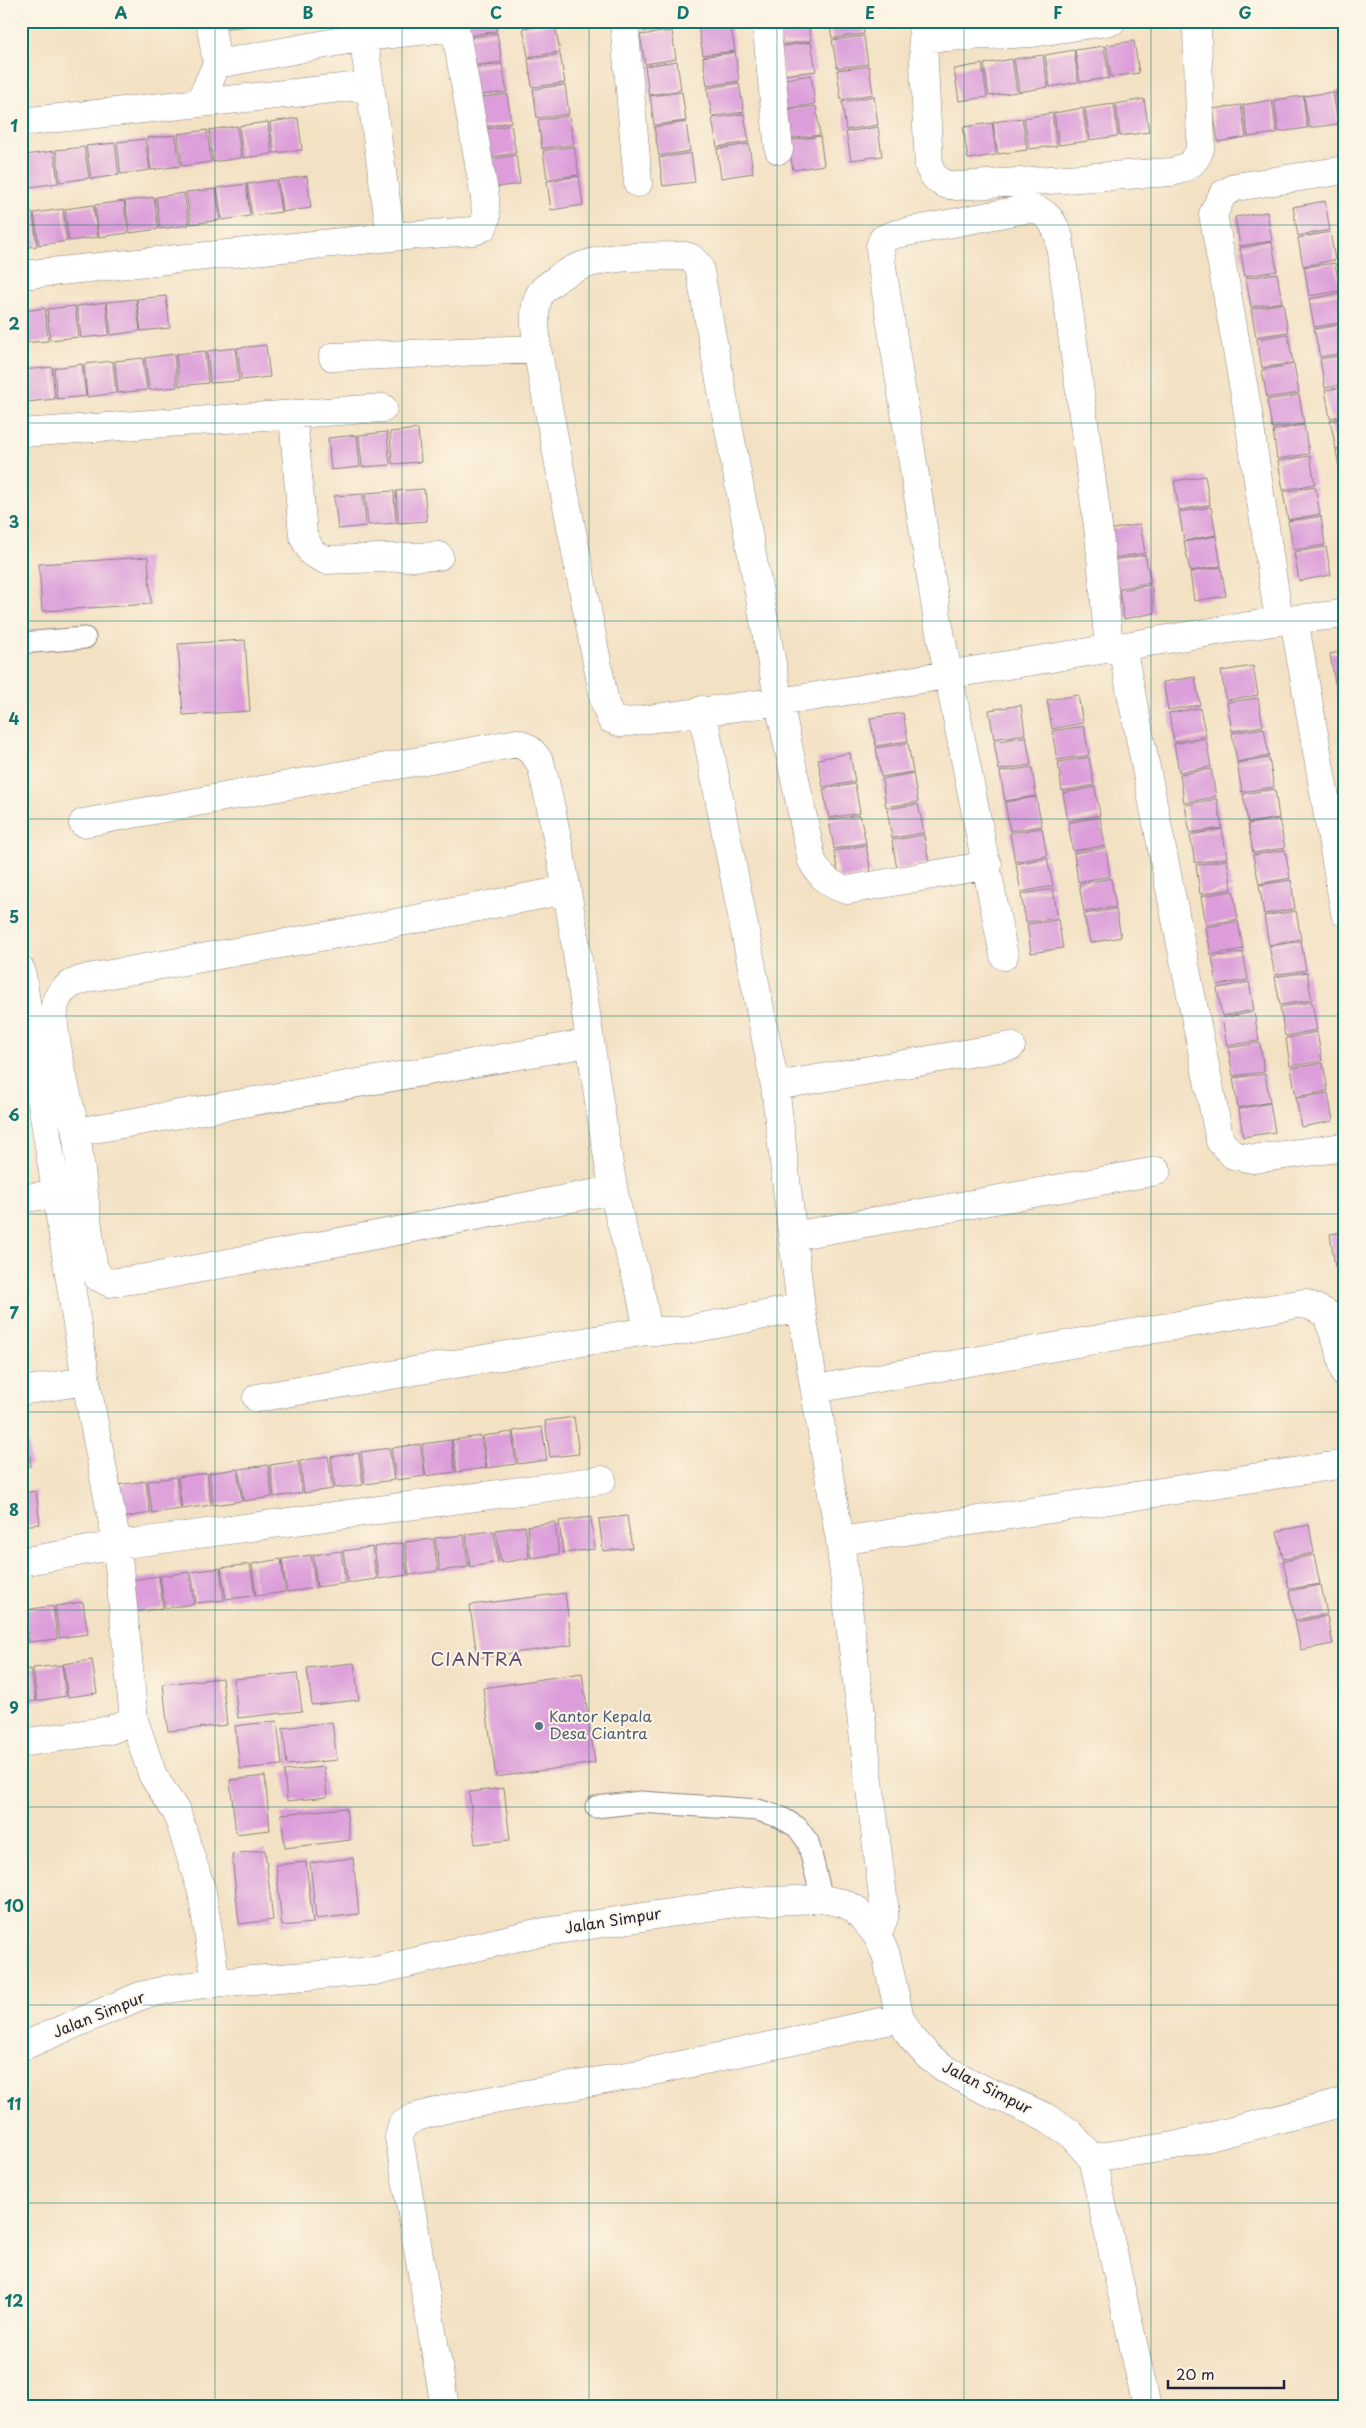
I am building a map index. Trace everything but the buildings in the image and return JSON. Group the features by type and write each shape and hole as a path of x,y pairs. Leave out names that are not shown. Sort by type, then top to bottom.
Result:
{"street":[{"path":"200,102 216,64 210,21"},
{"path":"624,21 638,183"},
{"path":"766,21 779,150"},
{"path":"1112,21 1031,27 923,30 929,167 937,180 944,185 957,186 1172,172 1192,163 1198,157 1201,145 1197,31 1194,21"},
{"path":"21,275 391,237 474,231 483,227 486,219 484,198 455,24 363,29 216,64"},
{"path":"363,29 391,237"},
{"path":"21,122 370,85"},
{"path":"1345,170 1236,187 1223,194 1213,214 1286,620 1345,913"},
{"path":"1004,956 988,864 937,613 880,247 883,239 896,234 1030,208 1040,210 1047,215 1054,223 1058,237 1115,648 1220,1141 1233,1155 1253,1158 1345,1147"},
{"path":"988,864 848,890 829,884 812,861 779,702 703,278 698,263 685,256 615,257 582,266 561,276 540,293 536,304 537,349 607,713 611,719 622,723 702,710 779,702 1286,620 1345,614"},
{"path":"333,357 537,349"},
{"path":"21,433 293,416 383,408"},
{"path":"293,416 303,534 312,553 325,560 439,556"},
{"path":"702,710 775,1086 801,1308 840,1541 884,1905 884,1918 877,1935"},
{"path":"83,822 517,743 530,750 541,765 557,837 613,1190 639,1282 647,1331"},
{"path":"566,890 364,929 88,978 73,983 62,992 54,1008 55,1032 76,1132 93,1265 98,1277 110,1283 159,1276 613,1190"},
{"path":"21,970 25,1027 58,1193 86,1381 117,1545 134,1720 153,1776 177,1812 202,1892 216,1983"},
{"path":"76,1132 589,1042"},
{"path":"775,1086 1010,1046"},
{"path":"793,1236 1157,1171"},
{"path":"21,1199 58,1193"},
{"path":"815,1389 1304,1303 1326,1313 1343,1358"},
{"path":"257,1398 647,1331 681,1331 801,1308"},
{"path":"21,1390 86,1381"},
{"path":"840,1541 1345,1464"},
{"path":"21,1562 117,1545 602,1480"},
{"path":"21,1743 110,1730 134,1720"},
{"name":"Jalan Simpur","path":"21,2047 140,1996 169,1989 216,1983 375,1971 531,1934 742,1902 822,1899 843,1903 855,1909 877,1935 886,1955 900,2018 917,2044 929,2057 947,2070 1046,2117 1070,2133 1092,2158"},
{"path":"445,2407 399,2138 402,2125 416,2116 454,2107 644,2073 900,2018"},
{"path":"1147,2407 1092,2158 1174,2146 1345,2102"}],"lane":[{"path":"21,643 85,638"},
{"path":"596,1807 641,1802 758,1810 780,1817 797,1827 808,1842 822,1899"}],"place":[{"name":"Kantor Kepala Desa Ciantra","path":"539,1726"}],"district":[{"name":"CIANTRA","path":"477,1660"}]}
